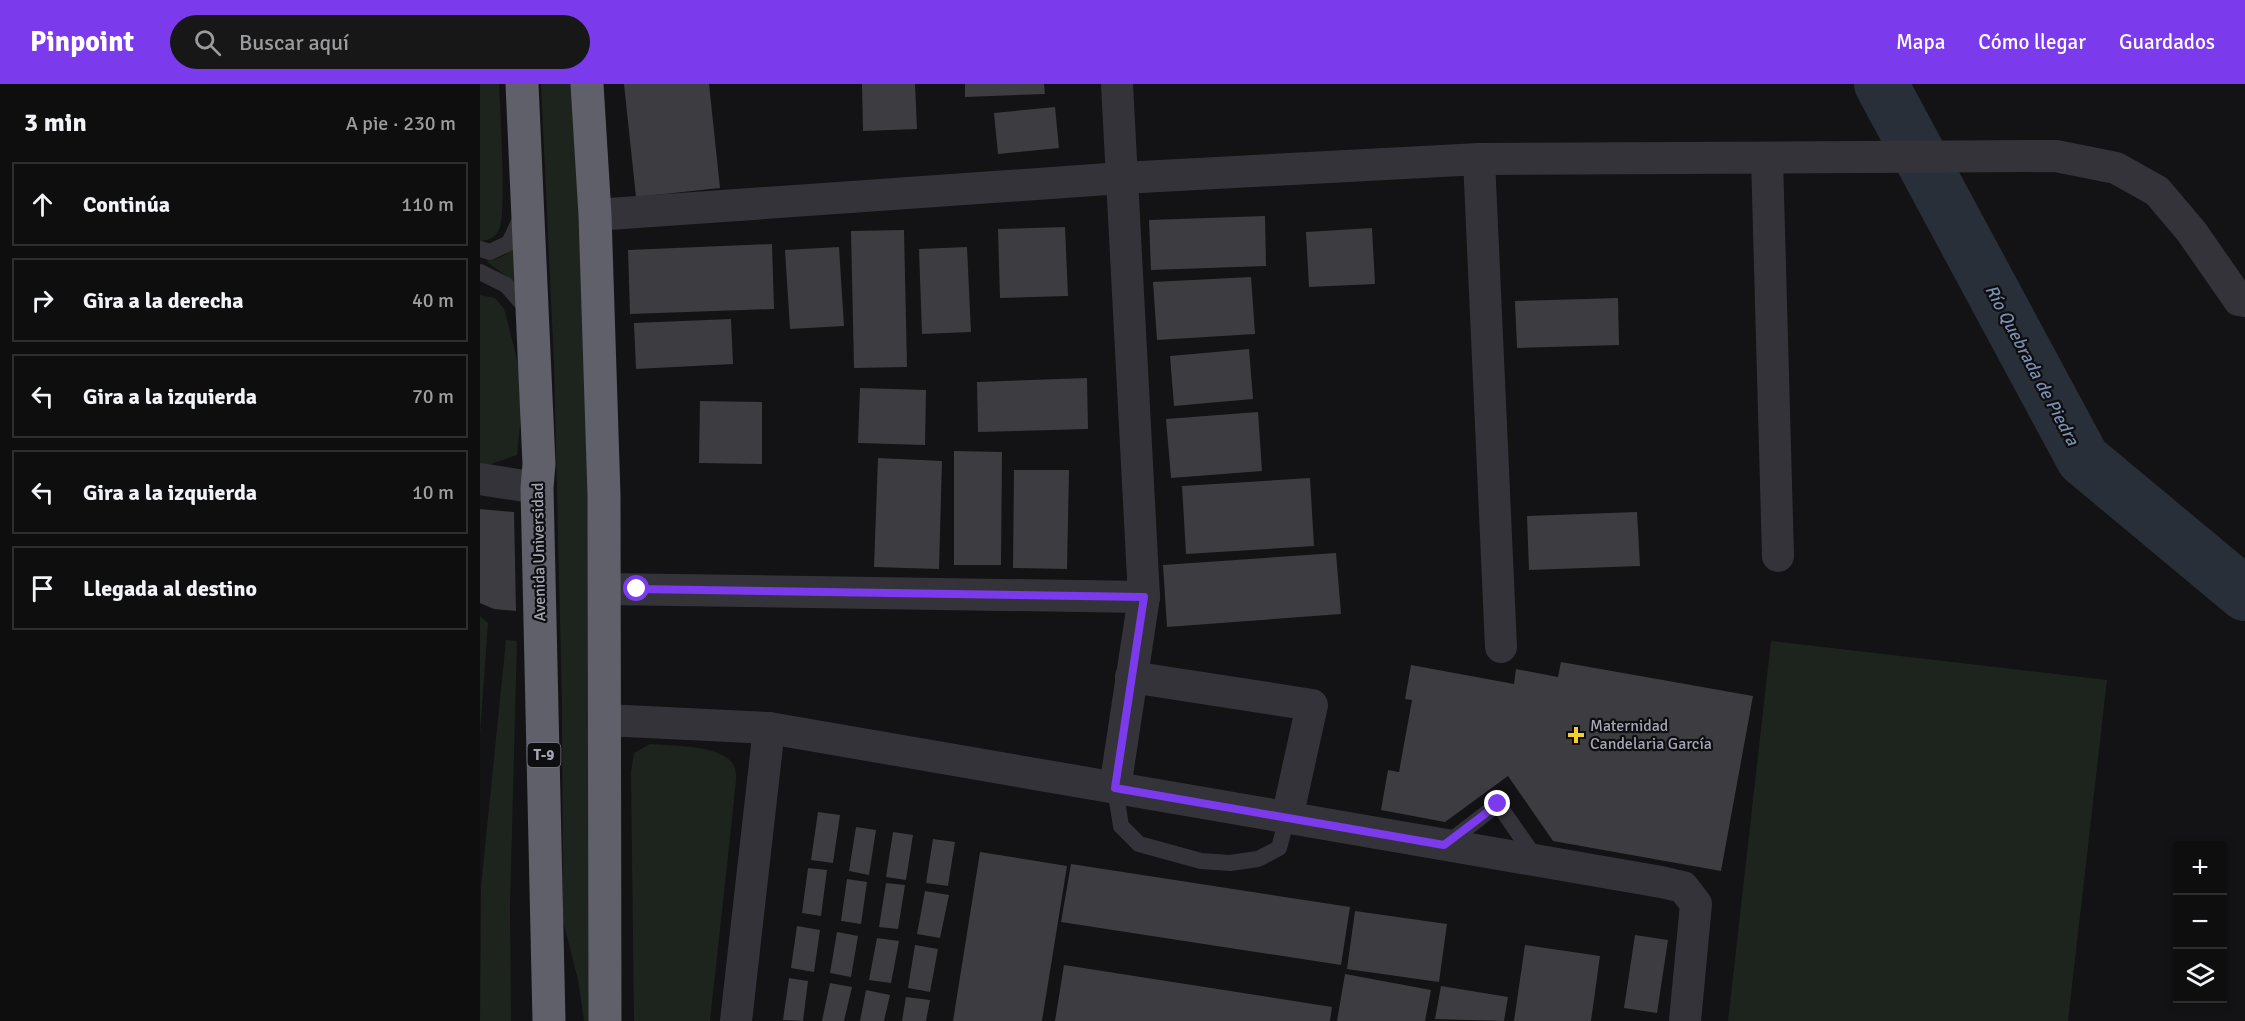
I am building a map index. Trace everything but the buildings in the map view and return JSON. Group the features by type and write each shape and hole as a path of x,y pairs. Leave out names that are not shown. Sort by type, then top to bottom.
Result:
{"highway":[{"name":"Avenida Universidad","path":"522,84 539,464 537,488 549,1021"},
{"path":"587,84 595,215 604,495 605,1021"}],"street":[{"path":"1115,788 1144,597 1117,84"},
{"path":"595,215 1122,178 1479,159 2056,156 2116,168 2157,191 2191,231 2239,300 2245,301"},
{"path":"1767,158 1778,556"},
{"path":"1479,159 1501,647"},
{"path":"480,479 537,488"},
{"path":"604,588 1144,597"},
{"path":"1131,677 1312,705 1287,819"},
{"path":"605,720 769,728 1683,887 1696,904 1685,1021"},
{"path":"736,1021 769,728"}],"lane":[{"path":"480,249 490,252 509,243 527,206"},
{"path":"480,272 506,285 526,308 533,337"},
{"path":"1115,788 1121,826 1139,844 1201,861 1230,863 1258,859 1279,848 1287,819"},
{"path":"1444,845 1498,804 1538,861"}],"shaded area":[{"path":"480,84 499,84 503,205 496,235 480,241"},
{"path":"541,84 572,84 586,335 594,1021 584,1021 578,980 563,921 562,704 554,365"},
{"path":"517,245 523,289 486,261 503,256"},
{"path":"480,295 495,298 504,309 520,372 522,407 517,455 485,466 480,466"},
{"path":"480,616 488,623 480,734"},
{"path":"506,640 517,641 510,906 511,1021 480,1021 481,887"},
{"path":"1771,641 2107,680 2068,1021 1728,1021"},
{"path":"650,744 684,746 711,751 730,761 736,772 710,1021 634,1021 631,772 634,753"}],"waterway":[{"name":"Río Quebrada de Piedra","path":"1881,84 2083,459 2245,594"}],"place":[{"name":"Maternidad Candelaria García","path":"1576,735"}],"route":[{"path":"637,589 1144,597 1115,788 1444,845 1498,804"}]}
